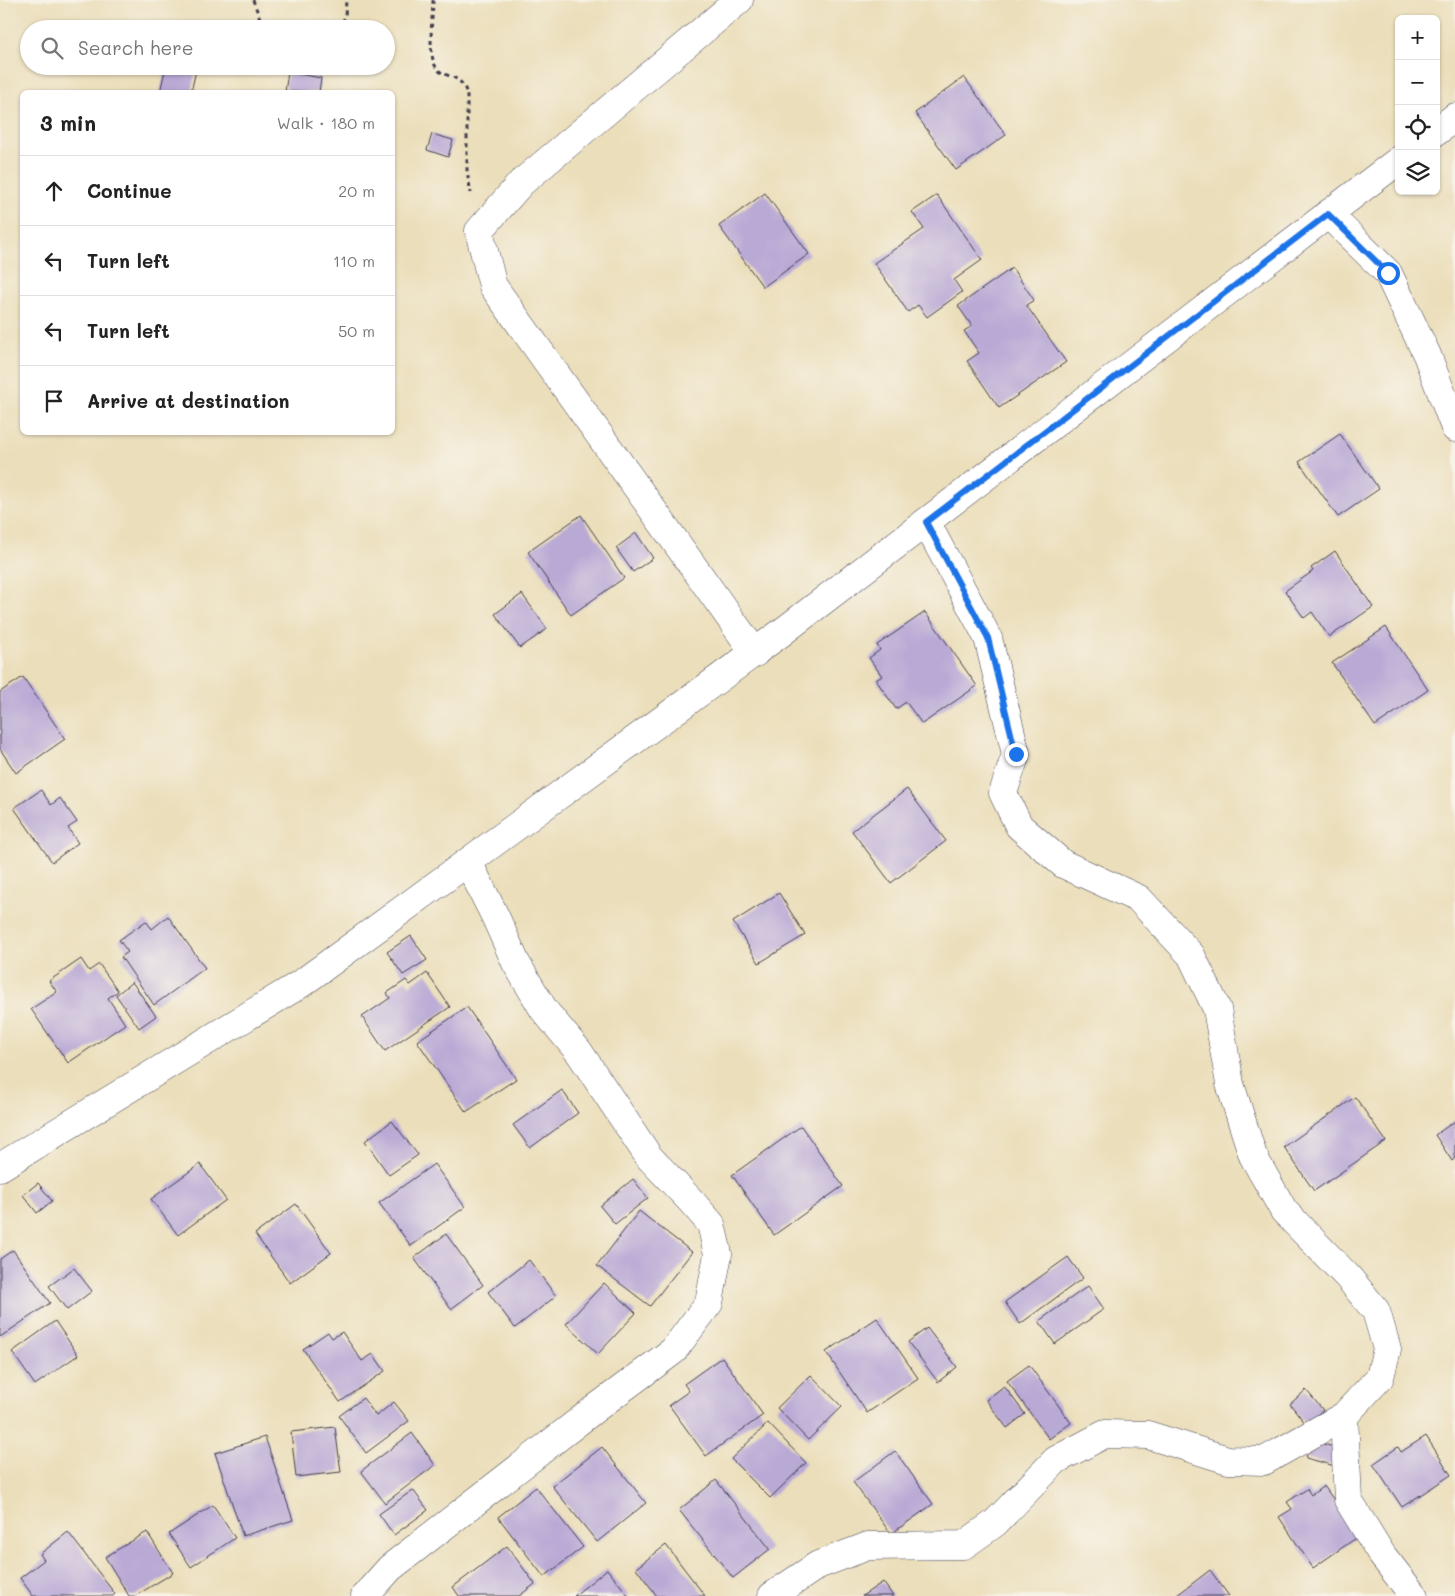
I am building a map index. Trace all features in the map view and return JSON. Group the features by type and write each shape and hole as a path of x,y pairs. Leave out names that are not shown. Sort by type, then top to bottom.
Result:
{"street":[{"path":"729,3 521,183 479,231 493,286 755,653"},
{"path":"1440,129 1455,117"},
{"path":"0,1167 302,983 755,653 1395,163"},
{"path":"1328,214 1388,273 1427,355 1455,428"},
{"path":"772,1596 818,1564 868,1546 964,1545 995,1523 1056,1460 1106,1434 1148,1436 1228,1460 1264,1461 1344,1416 1380,1377 1387,1349 1376,1311 1348,1277 1284,1211 1253,1156 1230,1084 1217,1009 1191,955 1139,899 1063,864 1019,826 1003,793 1016,754 988,638 926,522"},
{"path":"365,1596 390,1568 588,1414 673,1351 709,1304 718,1254 711,1224 692,1201 649,1157 578,1052 544,1010 516,963 468,862"},
{"path":"1344,1416 1348,1500 1382,1555 1414,1596"}],"path":[{"path":"253,0 261,20"},
{"path":"343,20 346,0"},
{"path":"433,0 431,48 436,67 464,84 467,94 467,172 479,231"}],"building":[{"path":"164,75 195,75 191,90 160,90"},
{"path":"288,75 304,75 321,78 319,90 285,90"},
{"path":"964,77 1006,135 956,170 915,113"},
{"path":"432,134 453,140 448,157 427,150"},
{"path":"765,193 809,254 763,287 719,226"},
{"path":"937,195 982,260 954,280 962,292 927,317 918,305 908,312 874,263 924,229 912,212"},
{"path":"1012,268 1034,300 1026,305 1066,362 999,408 967,361 979,353 964,331 972,326 958,306"},
{"path":"1340,434 1379,489 1338,517 1299,462"},
{"path":"581,515 624,578 571,615 528,552"},
{"path":"636,533 653,558 633,572 616,548"},
{"path":"1335,551 1373,607 1329,637 1312,612 1304,618 1285,591 1313,571 1311,568"},
{"path":"522,594 547,629 520,648 495,614"},
{"path":"925,612 977,686 922,724 906,702 896,709 876,680 882,676 869,658 880,650 877,645"},
{"path":"1386,627 1428,690 1375,726 1332,663"},
{"path":"23,677 65,739 16,773 0,749 0,692"},
{"path":"907,789 946,841 891,883 852,831"},
{"path":"41,790 51,805 60,798 77,822 68,828 78,843 52,862 14,808"},
{"path":"779,893 805,935 759,963 733,922"},
{"path":"168,916 205,968 154,1005 121,957 128,952 119,940 146,921 152,929"},
{"path":"411,936 427,960 403,975 387,952"},
{"path":"81,959 89,971 99,964 118,991 108,998 125,1024 68,1063 31,1009 57,992 49,981"},
{"path":"427,973 450,1007 385,1051 362,1017 390,998 387,993 406,980 410,985"},
{"path":"132,982 156,1016 139,1028 116,995"},
{"path":"467,1007 516,1079 466,1112 417,1041"},
{"path":"562,1090 578,1113 530,1148 513,1125"},
{"path":"1355,1097 1386,1141 1314,1191 1284,1147"},
{"path":"392,1121 418,1155 389,1175 365,1141"},
{"path":"1455,1121 1455,1158 1452,1161 1435,1135"},
{"path":"801,1126 843,1186 774,1235 732,1175"},
{"path":"200,1164 226,1200 178,1235 151,1199"},
{"path":"434,1164 465,1207 411,1246 379,1203"},
{"path":"633,1179 648,1198 615,1224 600,1206"},
{"path":"38,1183 52,1201 37,1213 23,1195"},
{"path":"296,1204 331,1253 290,1283 255,1234"},
{"path":"639,1211 692,1252 650,1306 597,1266"},
{"path":"446,1234 483,1285 451,1309 414,1258"},
{"path":"13,1250 50,1303 0,1337 0,1259"},
{"path":"1068,1257 1083,1278 1020,1324 1005,1302"},
{"path":"529,1260 556,1296 515,1328 488,1292"},
{"path":"74,1268 92,1291 67,1310 49,1286"},
{"path":"604,1283 636,1313 598,1354 566,1324"},
{"path":"1088,1286 1104,1309 1055,1344 1039,1321"},
{"path":"877,1318 918,1378 867,1413 826,1352"},
{"path":"55,1321 78,1355 35,1385 12,1352"},
{"path":"927,1328 957,1367 938,1382 908,1342"},
{"path":"328,1332 332,1338 342,1332 362,1361 373,1354 385,1371 340,1402 303,1349"},
{"path":"722,1357 763,1415 706,1456 669,1405 689,1391 684,1384"},
{"path":"1029,1365 1071,1423 1049,1439 1007,1381"},
{"path":"811,1375 842,1407 808,1440 777,1408"},
{"path":"1004,1386 1025,1414 1007,1428 986,1400"},
{"path":"1306,1390 1323,1410 1306,1424 1290,1404"},
{"path":"363,1398 376,1416 394,1402 409,1421 366,1453 339,1416"},
{"path":"768,1423 806,1463 770,1498 731,1459"},
{"path":"335,1427 341,1472 296,1477 291,1432"},
{"path":"412,1433 435,1465 385,1503 361,1471"},
{"path":"1426,1436 1451,1475 1402,1507 1373,1464 1398,1447 1401,1452"},
{"path":"265,1437 293,1520 243,1536 215,1453"},
{"path":"1311,1440 1340,1449 1335,1466 1306,1458"},
{"path":"602,1447 646,1503 597,1542 552,1486"},
{"path":"895,1451 933,1504 891,1534 853,1482"},
{"path":"716,1480 770,1549 733,1578 679,1510"},
{"path":"1324,1486 1359,1536 1313,1568 1279,1517 1292,1509 1287,1502 1307,1489 1311,1495"},
{"path":"536,1487 583,1547 544,1577 498,1517"},
{"path":"413,1490 428,1510 394,1535 379,1514"},
{"path":"213,1505 235,1538 191,1567 169,1534"},
{"path":"68,1532 115,1594 113,1596 33,1596 20,1578 44,1560 40,1554"},
{"path":"147,1532 173,1573 135,1596 129,1596 105,1557"},
{"path":"666,1545 705,1596 657,1596 636,1568"},
{"path":"507,1546 535,1584 519,1596 459,1596 453,1587"},
{"path":"607,1569 629,1596 574,1596"},
{"path":"1210,1570 1229,1596 1176,1596"},
{"path":"883,1582 893,1596 862,1596"}],"route":[{"path":"1016,754 988,638 926,522 1328,214 1388,273"}]}
